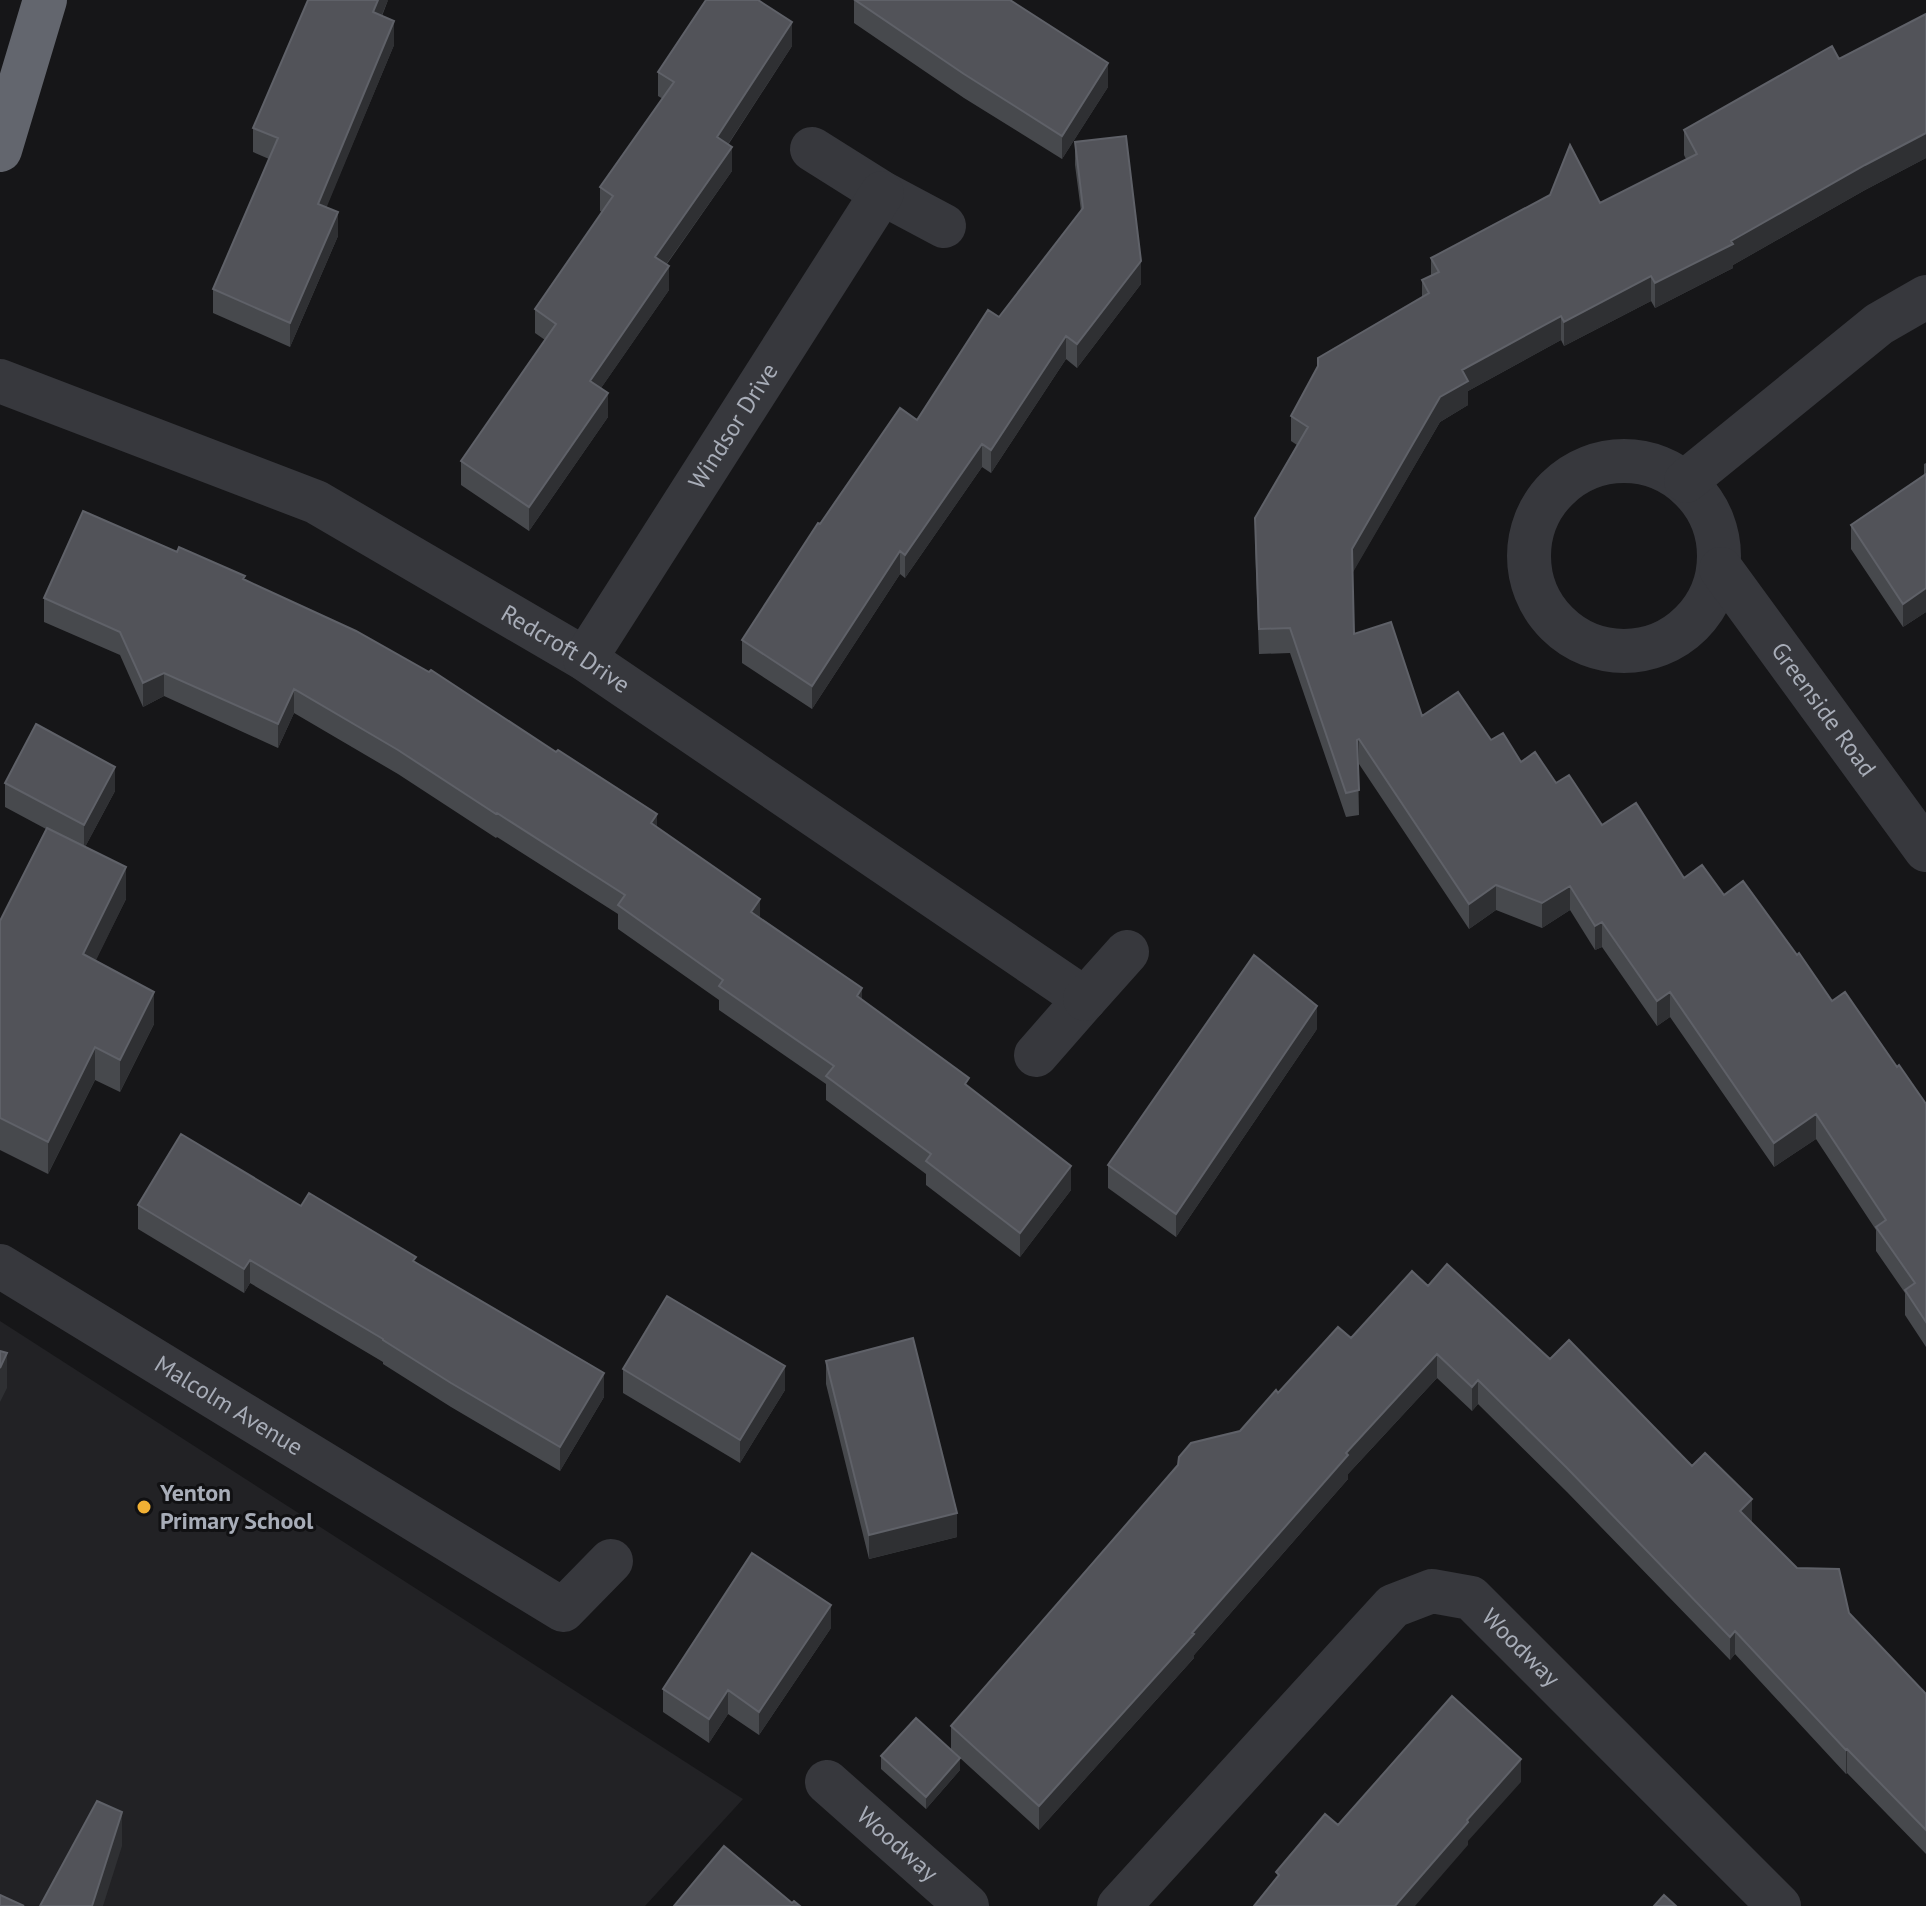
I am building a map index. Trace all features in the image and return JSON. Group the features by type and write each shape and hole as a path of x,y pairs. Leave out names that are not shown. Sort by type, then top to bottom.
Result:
{"highway":[{"path":"0,150 45,0"}],"street":[{"path":"812,149 882,193 944,226"},
{"name":"Windsor Drive","path":"585,659 882,193"},
{"path":"1721,569 1689,629 1627,653 1592,647 1552,621 1529,572 1529,536 1556,487 1600,462 1642,461 1686,481 1879,324 1926,297"},
{"name":"Redcroft Drive","path":"0,381 316,502 585,659 1085,999"},
{"name":"Greenside Road","path":"1686,481 1714,521 1721,569 1926,850"},
{"path":"1036,1055 1127,952"},
{"name":"Malcolm Avenue","path":"0,1266 563,1610 611,1561"},
{"name":"Woodway","path":"1119,1906 1393,1606 1432,1591 1471,1598 1779,1906"},
{"name":"Woodway","path":"827,1782 967,1906"}],"shaded area":[{"name":"Yenton Primary School","path":"0,1321 743,1799 645,1906 0,1906"}],"building":[{"path":"308,0 378,0 373,12 394,21 318,204 338,212 290,323 213,289 278,138 253,128"},
{"path":"706,0 758,0 792,22 717,137 732,147 655,257 669,266 590,381 608,393 529,507 461,461 556,324 535,309 613,196 600,187 674,82 658,72"},
{"path":"855,0 1010,0 1108,63 1062,136"},
{"path":"1926,14 1926,133 1731,241 1733,244 1655,283 1651,276 1564,322 1561,316 1462,370 1468,381 1440,397 1352,549 1354,634 1391,622 1422,716 1458,692 1491,740 1503,733 1521,762 1535,752 1556,783 1569,775 1602,825 1636,803 1684,878 1702,865 1724,895 1743,881 1832,1001 1845,992 1926,1104 1926,1322 1905,1290 1915,1283 1876,1227 1886,1220 1816,1114 1774,1143 1670,992 1657,1001 1602,922 1595,926 1570,886 1542,903 1496,885 1469,904 1359,739 1359,790 1346,793 1290,628 1259,629 1255,518 1308,427 1291,416 1318,366 1318,358 1429,293 1422,280 1439,272 1431,258 1550,195 1570,145 1600,203 1697,154 1684,130 1832,46 1839,59"},
{"path":"1126,136 1141,261 1077,344 1066,336 991,450 982,444 905,555 900,551 812,686 742,640 818,523 900,408 917,420 988,310 999,317 1083,208 1075,142"},
{"path":"1926,474 1926,588 1903,604 1851,525"},
{"path":"83,511 177,552 179,547 245,576 243,579 356,631 429,672 431,670 657,814 651,823 760,899 751,912 862,988 857,996 969,1078 965,1084 1071,1166 1020,1233 926,1161 931,1154 826,1076 834,1066 719,986 723,980 618,905 625,895 398,750 294,689 278,724 164,673 143,683 120,632 44,598"},
{"path":"36,724 115,767 84,825 5,783"},
{"path":"47,828 126,867 83,954 154,992 120,1060 95,1047 48,1142 0,1118 0,921"},
{"path":"1254,955 1317,1006 1176,1214 1108,1165"},
{"path":"181,1134 301,1206 309,1193 416,1257 413,1261 604,1373 560,1447 250,1260 244,1269 138,1205"},
{"path":"1447,1264 1550,1359 1569,1340 1692,1466 1705,1453 1752,1499 1740,1511 1797,1568 1839,1569 1849,1613 1926,1694 1926,1830 1735,1631 1730,1637 1478,1380 1472,1387 1437,1354 1346,1453 1348,1455 1194,1634 1039,1806 951,1726 1178,1465 1179,1457 1191,1443 1240,1431 1338,1327 1351,1338 1412,1271 1428,1286"},
{"path":"667,1296 785,1366 740,1440 623,1369"},
{"path":"913,1338 957,1513 869,1535 826,1361"},
{"path":"0,1351 7,1353 0,1368"},
{"path":"752,1553 831,1605 759,1712 728,1690 709,1719 663,1689"},
{"path":"1452,1696 1521,1759 1395,1906 1254,1906 1279,1875 1276,1872 1325,1814 1338,1825"},
{"path":"916,1718 960,1758 926,1797 881,1756"},
{"path":"97,1801 122,1812 92,1906 40,1906"},
{"path":"724,1846 792,1903 794,1901 800,1906 674,1906"},
{"path":"0,1895 24,1906 0,1906"},
{"path":"1664,1895 1676,1906 1654,1906"}],"place":[{"name":"Yenton Primary School","path":"144,1507"}]}
